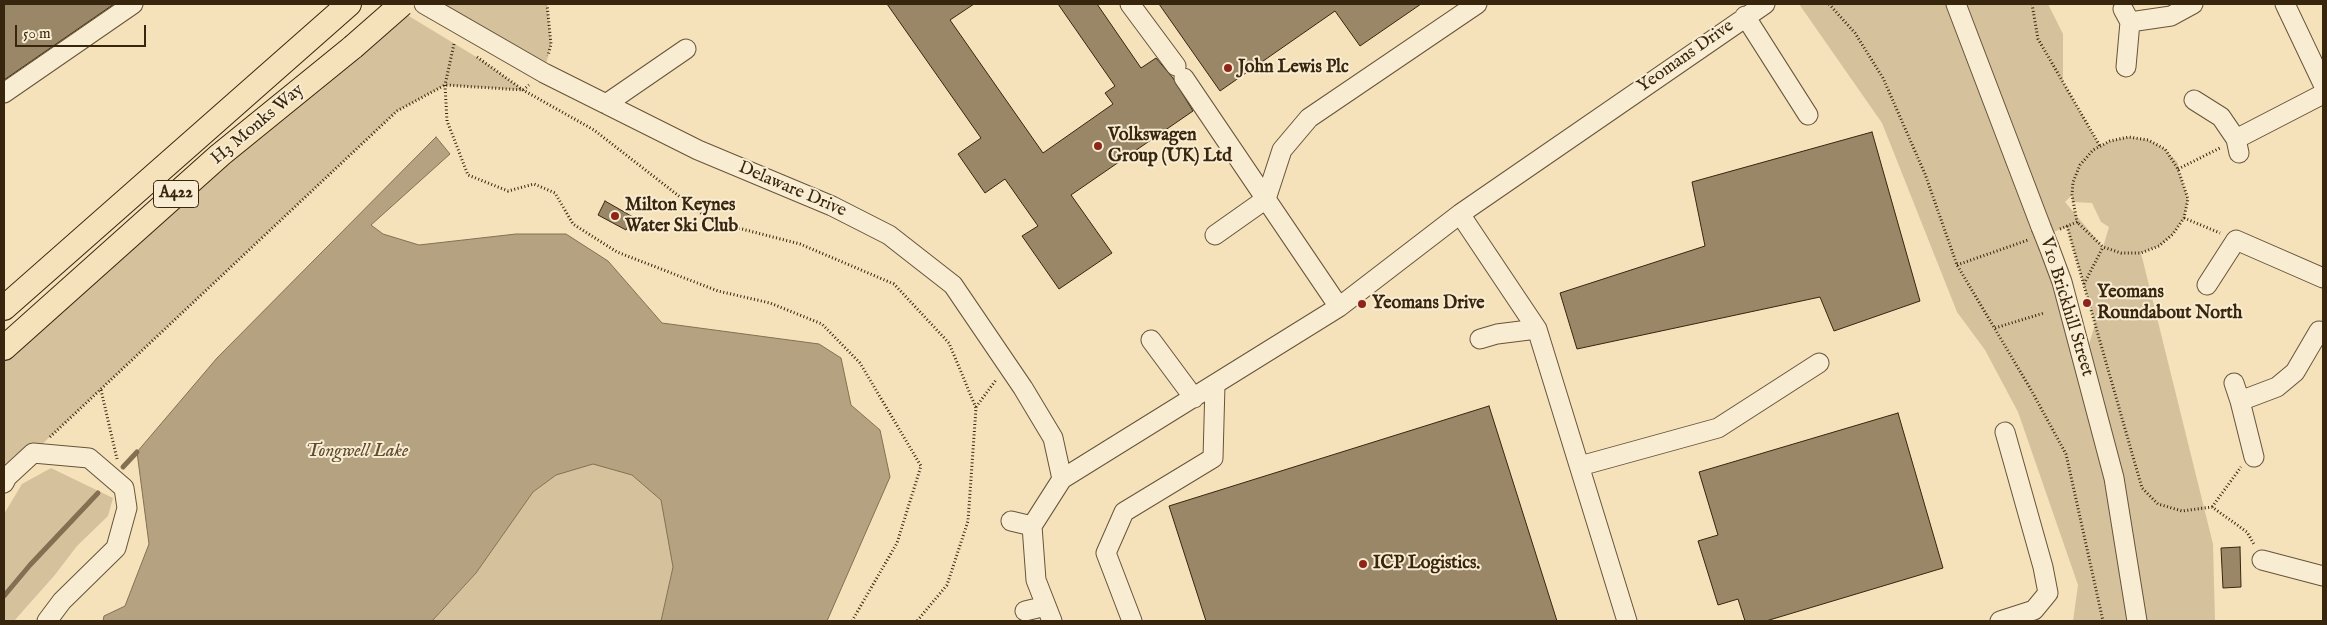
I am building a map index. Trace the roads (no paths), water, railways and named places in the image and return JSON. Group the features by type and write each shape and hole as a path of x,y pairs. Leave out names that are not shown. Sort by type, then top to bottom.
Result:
{"main road":[{"name":"H3 Monks Way","path":"4,308 349,4"},
{"name":"H3 Monks Way","path":"4,348 220,155 353,47 402,4"}],"street":[{"path":"4,93 133,4"},
{"name":"Delaware Drive","path":"424,4 544,73 698,150 832,206 889,235 953,285 1007,364 1053,438 1062,479"},
{"path":"1130,4 1180,72 1339,307"},
{"path":"1215,235 1266,200 1282,150 1309,118 1477,4"},
{"name":"Yeomans Drive","path":"1032,526 1062,479 1339,307 1460,214 1745,16 1766,4"},
{"name":"V10 Brickhill Street","path":"1956,4 2062,282 2114,478 2137,621"},
{"path":"2126,67 2127,16 2172,16 2193,4"},
{"path":"2285,4 2323,84"},
{"path":"1745,16 1808,115"},
{"path":"606,104 686,49"},
{"path":"2194,100 2222,117 2237,146 2323,94"},
{"path":"1460,214 1538,329 1627,621"},
{"path":"2207,285 2236,240 2323,278"},
{"path":"2240,402 2277,386 2295,372 2322,328"},
{"path":"1480,339 1497,334 1538,329"},
{"path":"1151,340 1194,398"},
{"path":"1580,466 1718,428 1819,363"},
{"path":"2234,383 2254,457"},
{"path":"1132,621 1106,553 1124,512 1213,458 1215,385"},
{"path":"2000,621 2034,610 2048,593 2043,568 2005,432"},
{"path":"4,483 33,453 89,458 124,488 127,508 116,548 62,601 47,621"},
{"path":"1011,521 1032,526 1036,580 1049,614 1025,611"},
{"path":"2262,560 2323,576"}],"water":[{"name":"Tongwell Lake","path":"436,137 450,154 371,225 383,234 419,245 516,234 566,234 608,261 662,323 819,344 841,358 851,405 880,430 890,477 827,621 661,621 673,567 661,500 632,475 593,464 556,475 533,492 476,573 432,621 103,621 104,616 125,606 149,544 137,452 217,358"}],"waterway":[{"path":"123,467 137,452"},
{"path":"4,596 30,565 98,493"}],"place":[{"name":"John Lewis Plc","path":"1228,68"},
{"name":"Volkswagen Group (UK) Ltd","path":"1098,146"},
{"name":"Milton Keynes Water Ski Club","path":"615,216"},
{"name":"Yeomans Roundabout North","path":"2087,303"},
{"name":"Yeomans Drive","path":"1362,304"},
{"name":"ICP Logistics.","path":"1363,564"}]}
